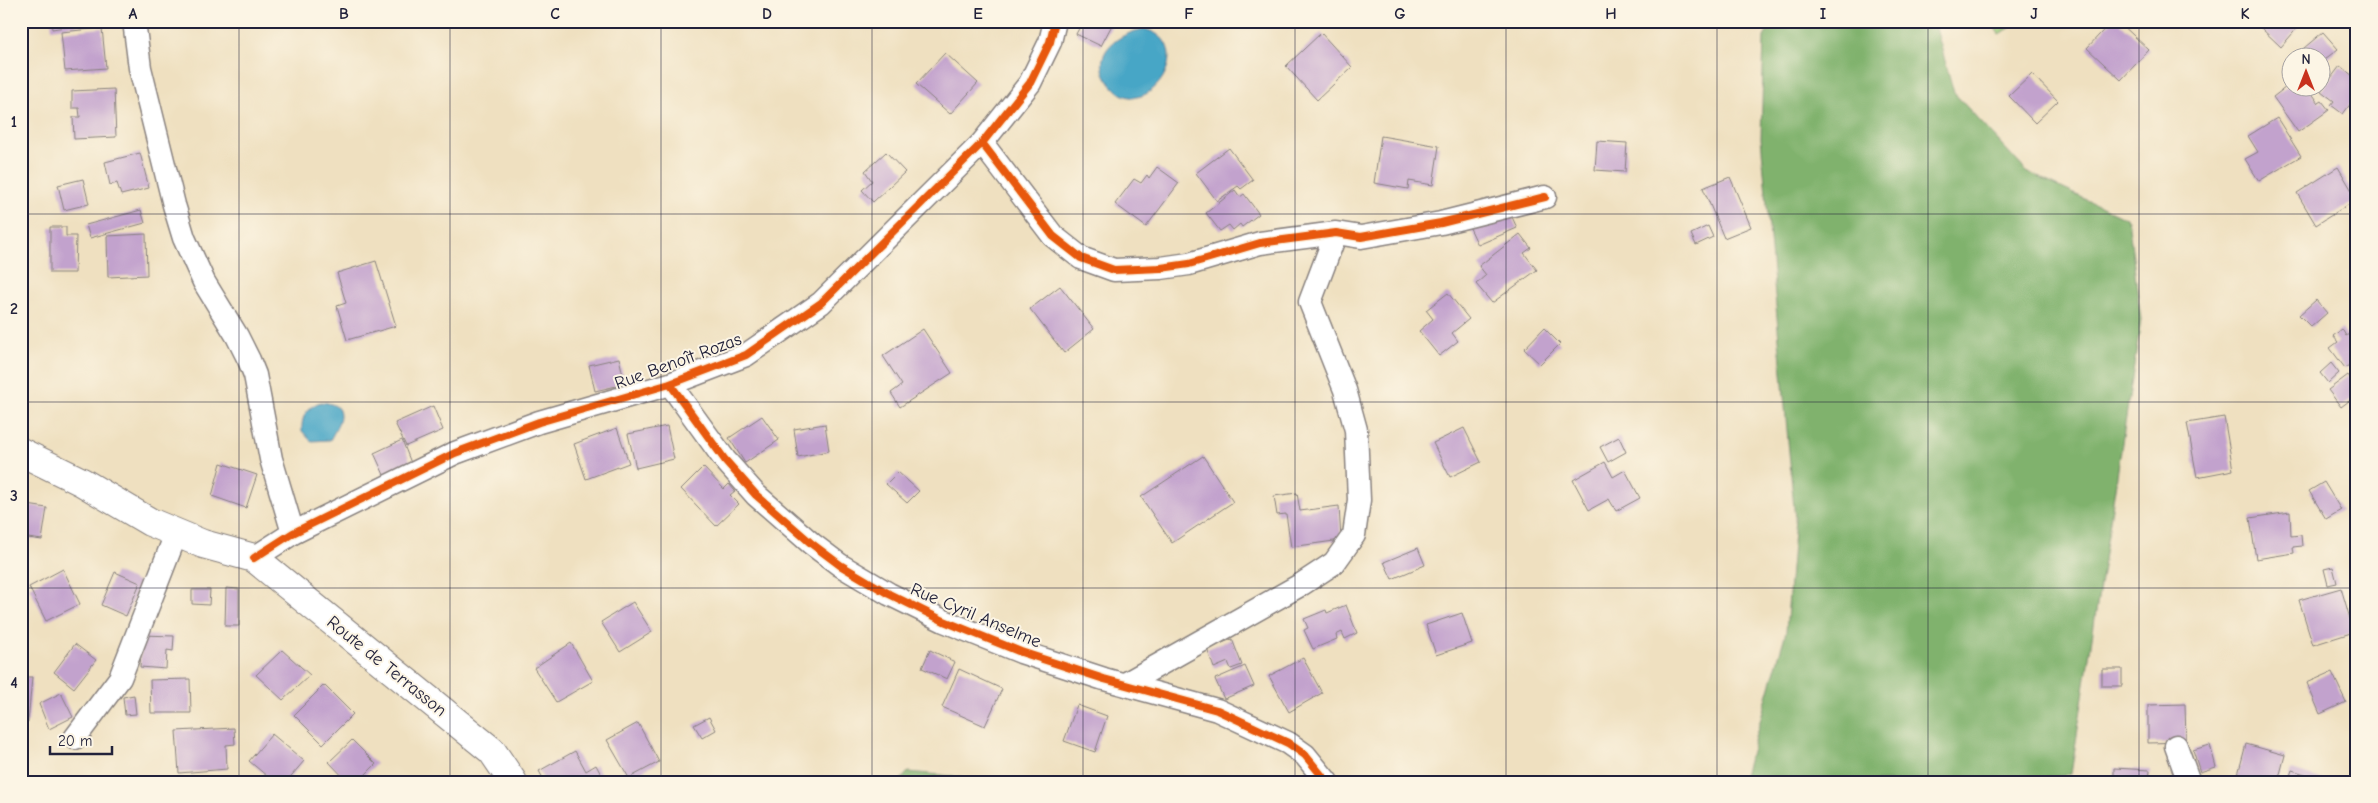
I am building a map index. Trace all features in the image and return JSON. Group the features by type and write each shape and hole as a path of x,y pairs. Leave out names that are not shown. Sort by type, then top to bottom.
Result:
{"street":[{"path":"134,21 140,68 174,206 184,238 204,282 237,336 249,360 254,375 271,459 293,533"},
{"name":"Rue Benoît Rozas","path":"254,558 293,533 455,453 539,422 670,384 746,355 821,303 982,143 1030,83 1050,42 1055,21"},
{"path":"982,143 1053,236 1081,258 1114,270 1161,268 1189,264 1260,243 1336,233 1361,237 1441,223 1545,197"},
{"path":"1125,684 1302,584 1334,563 1354,535 1360,500 1356,430 1345,390 1310,302 1336,233"},
{"name":"Rue Cyril Anselme","path":"670,384 724,460 756,495 812,544 840,565 944,622 1021,652 1217,710 1249,724 1288,743 1305,755 1327,782"},
{"path":"21,452 64,472 150,522 176,534 203,544 254,558"},
{"path":"75,738 120,678 176,534"},
{"name":"Route de Terrasson","path":"254,558 492,751 513,782"},
{"path":"2176,746 2189,782"}],"green space":[{"path":"1774,21 1934,21 1954,93 2027,172 2128,219 2141,320 2071,774 2025,782 1742,782 1786,632 1795,519 1761,138 1764,37"},
{"path":"1990,21 2022,21 1999,34"},
{"path":"908,772 962,777 967,782 899,782"}],"water":[{"path":"1144,29 1160,37 1168,49 1168,63 1163,77 1154,88 1142,96 1128,97 1115,89 1107,78 1103,68 1103,58 1113,43 1132,32"},
{"path":"320,402 336,406 340,415 339,421 330,440 311,441 302,431 303,421 308,410"}],"building":[{"path":"51,21 97,21 97,22 52,29"},
{"path":"1083,21 1114,21 1101,46 1076,34"},
{"path":"2112,21 2118,21 2149,50 2121,80 2087,48"},
{"path":"2265,21 2294,21 2299,26 2281,47 2260,27"},
{"path":"102,28 106,68 65,71 61,32"},
{"path":"2323,32 2338,49 2330,55 2330,48 2304,48"},
{"path":"1321,33 1352,67 1317,100 1286,66"},
{"path":"945,53 978,83 950,114 916,84"},
{"path":"2340,66 2357,79 2357,95 2343,114 2331,105 2334,101 2330,98 2330,79"},
{"path":"2032,74 2058,101 2035,123 2009,96"},
{"path":"114,89 116,137 74,139 73,117 80,117 79,108 72,108 72,91"},
{"path":"2280,92 2280,98 2315,98 2319,103 2322,101 2329,110 2298,132 2273,97"},
{"path":"2277,118 2301,156 2259,181 2245,159 2258,152 2248,136"},
{"path":"1381,136 1439,146 1433,185 1409,181 1408,189 1374,183"},
{"path":"1597,141 1627,143 1625,172 1595,170"},
{"path":"1229,148 1253,180 1241,189 1238,186 1217,201 1196,173"},
{"path":"886,152 905,172 873,202 862,190 872,181 865,171"},
{"path":"140,153 149,188 121,195 117,183 110,185 105,162"},
{"path":"1157,167 1179,183 1146,227 1115,204 1134,179 1141,183 1147,175 1149,178"},
{"path":"2338,167 2357,199 2316,225 2297,193"},
{"path":"1730,177 1751,227 1724,238 1703,188"},
{"path":"83,179 89,204 64,210 58,185"},
{"path":"1235,190 1240,197 1244,194 1259,214 1242,227 1240,224 1233,230 1229,225 1220,231 1206,213"},
{"path":"1508,208 1517,228 1478,245 1469,226"},
{"path":"141,210 145,223 90,238 86,225"},
{"path":"1708,226 1713,237 1696,245 1691,234"},
{"path":"50,227 66,227 66,236 76,236 75,273 50,273"},
{"path":"146,234 147,275 108,277 107,236"},
{"path":"1520,234 1531,248 1524,253 1537,270 1492,303 1476,284 1486,275 1479,266"},
{"path":"376,261 396,326 347,340 337,306 346,303 337,273"},
{"path":"1060,286 1094,329 1064,353 1030,309"},
{"path":"1448,293 1469,319 1452,333 1458,341 1439,356 1419,331 1433,319 1426,310"},
{"path":"2316,300 2327,313 2311,327 2299,315"},
{"path":"1544,328 1560,344 1540,364 1524,349"},
{"path":"923,329 952,373 900,407 891,393 902,385 883,356"},
{"path":"2342,329 2346,336 2352,332 2357,339 2357,359 2345,368 2330,348 2338,342 2333,336"},
{"path":"619,358 625,384 595,391 589,365"},
{"path":"2331,363 2339,373 2328,383 2320,373"},
{"path":"2348,375 2357,387 2357,395 2341,407 2328,390"},
{"path":"433,406 443,430 406,446 395,423"},
{"path":"762,416 779,440 745,463 729,438"},
{"path":"2224,417 2233,470 2197,477 2187,423"},
{"path":"825,424 829,451 798,457 794,429"},
{"path":"667,426 674,459 636,468 628,434"},
{"path":"617,428 629,463 586,479 574,444"},
{"path":"1464,428 1481,462 1450,477 1433,443"},
{"path":"1619,437 1626,452 1608,462 1600,447"},
{"path":"402,440 411,463 385,477 374,453"},
{"path":"1203,456 1233,502 1172,543 1141,497"},
{"path":"1605,462 1613,477 1625,470 1640,498 1616,511 1609,499 1589,510 1573,480"},
{"path":"221,463 257,475 246,508 212,496"},
{"path":"703,467 724,489 729,484 735,491 730,495 739,504 716,526 681,489"},
{"path":"898,472 919,491 907,503 886,484"},
{"path":"2324,482 2341,510 2326,519 2309,491"},
{"path":"1297,493 1300,511 1339,506 1341,540 1291,547 1286,514 1277,515 1274,496"},
{"path":"21,504 47,508 42,540 21,537"},
{"path":"2290,512 2291,536 2301,535 2302,546 2293,547 2294,553 2256,559 2250,518"},
{"path":"1418,548 1425,565 1392,579 1384,562"},
{"path":"2333,567 2337,583 2328,585 2324,569"},
{"path":"63,569 80,604 46,621 29,587"},
{"path":"115,572 140,583 126,616 101,605"},
{"path":"226,588 239,589 239,626 225,626"},
{"path":"2341,588 2354,632 2313,645 2299,600"},
{"path":"192,590 210,590 209,605 192,604"},
{"path":"633,602 652,632 620,652 601,622"},
{"path":"1346,605 1357,633 1345,639 1342,632 1336,635 1337,639 1313,649 1304,630 1308,628 1304,619 1326,610 1327,613"},
{"path":"1462,613 1472,643 1436,655 1426,625"},
{"path":"142,635 174,636 173,651 167,650 166,669 140,667"},
{"path":"1232,639 1242,665 1231,669 1228,662 1214,668 1207,649"},
{"path":"571,643 593,681 556,702 534,668"},
{"path":"75,644 96,660 74,688 54,672"},
{"path":"282,650 310,675 283,700 256,675"},
{"path":"930,650 955,662 947,679 922,668"},
{"path":"1303,658 1322,693 1289,712 1269,676"},
{"path":"1245,666 1254,686 1224,699 1215,679"},
{"path":"959,669 1002,689 985,726 942,707"},
{"path":"2102,669 2122,669 2122,686 2102,686"},
{"path":"2332,672 2346,702 2320,714 2307,683"},
{"path":"21,677 32,677 28,722 21,721"},
{"path":"190,679 191,713 151,713 150,680"},
{"path":"324,685 353,714 323,744 294,715"},
{"path":"61,693 73,717 49,729 39,704"},
{"path":"134,695 136,714 125,715 123,697"},
{"path":"2185,704 2186,742 2148,743 2148,705"},
{"path":"1077,705 1107,716 1095,752 1064,741"},
{"path":"709,717 716,730 702,738 694,725"},
{"path":"638,723 659,762 629,778 607,740"},
{"path":"234,728 235,744 226,745 227,769 179,773 176,731"},
{"path":"272,734 304,761 286,782 274,782 249,761"},
{"path":"352,740 376,764 358,782 348,782 329,762"},
{"path":"2246,744 2285,755 2278,782 2236,782"},
{"path":"2210,745 2216,767 2200,772 2193,750"},
{"path":"575,751 586,771 596,765 605,782 545,782 539,771"},
{"path":"2114,768 2150,770 2149,782 2114,782"},
{"path":"2292,770 2327,781 2327,782 2288,782"}],"cycle path":[{"path":"254,558 293,533 455,453 539,422 670,384 746,355 821,303 982,143 1030,83 1050,42 1055,21"},
{"path":"982,143 1053,236 1081,258 1114,270 1161,268 1189,264 1260,243 1336,233 1361,237 1441,223 1545,197"},
{"path":"670,384 725,460 756,495 812,544 840,565 889,594 944,621 1021,652 1104,679 1217,710 1288,743 1305,755 1327,782"}]}
